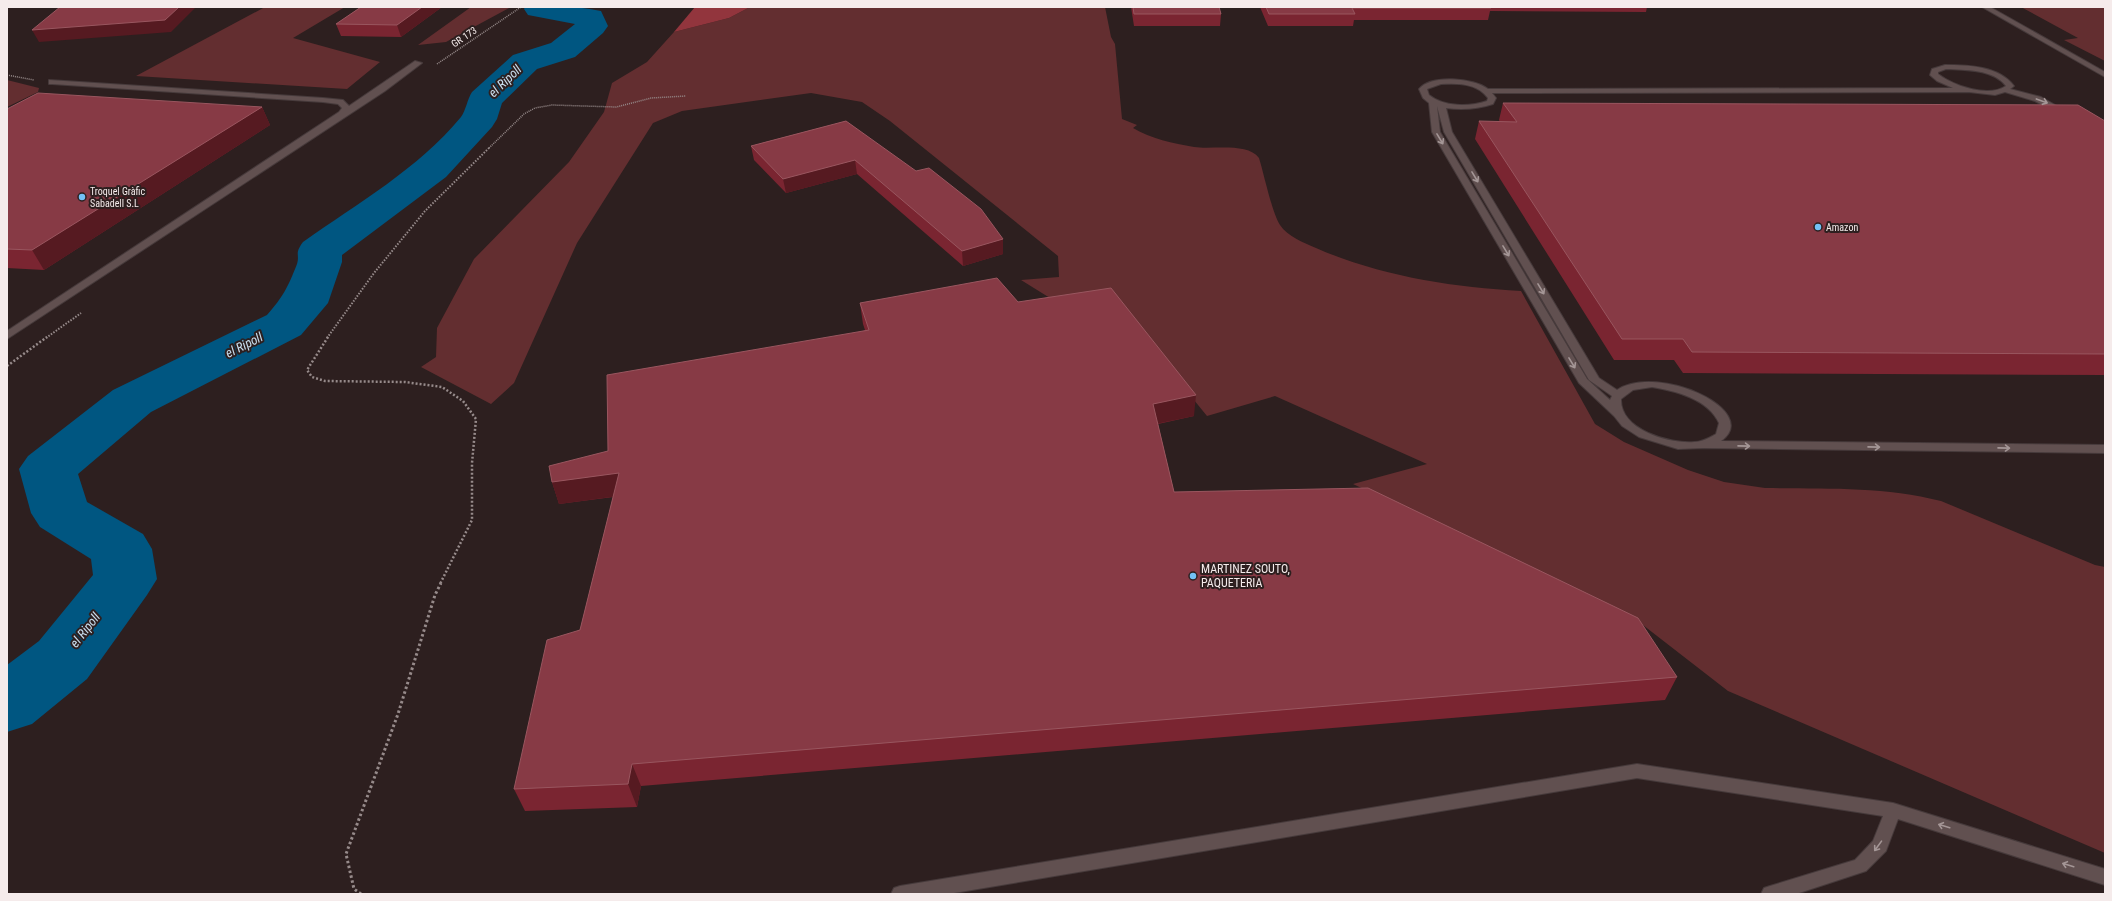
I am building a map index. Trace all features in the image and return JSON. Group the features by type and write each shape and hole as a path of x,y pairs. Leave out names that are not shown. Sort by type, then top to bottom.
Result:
{"street":[{"path":"1985,7 2105,75"},
{"path":"7,336 342,114 382,90 418,63"},
{"path":"1953,86 1937,78 1934,71 1945,67 1981,70 1998,76 2008,82 2010,86 2005,90"},
{"path":"52,82 323,100 340,102 346,108 342,114"},
{"path":"1487,91 1492,98 1490,102 1484,105 1464,108 1437,103 1423,93 1423,89 1432,84 1451,82 1478,87 1953,86 1971,90"},
{"path":"1478,87 1487,91 1971,90 1990,92 2005,90 2052,105 2072,117"},
{"path":"1437,103 1448,132 1595,380 1617,395"},
{"path":"1437,103 1436,132 1583,381 1637,432 1653,439 1671,444 1689,446 2105,449"},
{"path":"1617,413 1614,403 1617,395 1631,387 1652,384 1685,391 1713,406 1721,416 1725,425 1724,434 1716,441 1705,445"},
{"path":"900,894 1637,771 1893,810 2105,877"},
{"path":"1770,894 1860,866 1880,846 1893,810"}],"path":[{"name":"GR 173","path":"434,67 521,7"},
{"path":"7,75 16,78 52,82"},
{"path":"361,894 354,889 346,854 398,714 435,595 472,520 472,463 476,419 463,401 442,387 405,382 325,381 312,377 307,370 340,318 374,273 425,211 524,114 535,108 552,105 616,107 651,98 686,96"}],"shaded area":[{"path":"265,7 345,7 293,38 380,62 347,89 136,76"},
{"path":"471,7 511,7 446,42 418,45"},
{"path":"695,7 750,7 729,18 674,32"},
{"path":"750,7 1105,7 1111,37 1115,44 1122,119 1137,125 1133,128 1140,132 1162,140 1201,148 1238,148 1254,153 1259,158 1271,203 1280,225 1291,236 1311,246 1340,258 1391,273 1468,287 1521,291 1595,424 1624,442 1688,470 1724,482 1765,488 1853,489 1919,496 1941,501 2095,565 2105,567 2105,853 1728,691 1630,615 1353,484 1427,464 1275,396 1207,416 1115,303 1050,298 1021,280 1059,277 1058,256 890,121 862,102 811,93 682,111 653,123 577,243 514,383 491,404 421,367 436,357 437,328 474,259 569,162 604,112 612,83 647,62 674,32 729,18"},
{"path":"2021,7 2105,7 2105,61 2064,40 2078,38"},
{"path":"7,80 39,88 38,92 7,107"}],"building":[{"path":"60,7 179,7 165,20 32,30"},
{"path":"361,7 422,7 397,25 336,24"},
{"path":"1133,7 1219,7 1221,14 1134,14"},
{"path":"1266,7 1491,8 1352,8 1355,14 1269,14"},
{"name":"Troquel Gràfic Sabadell S.L","path":"38,93 262,107 32,250 7,249 7,109"},
{"name":"Amazon","path":"1503,103 2078,105 2105,121 2105,354 1692,352 1683,339 1622,339 1479,121 1517,122"},
{"path":"846,121 916,171 929,168 981,209 1003,239 962,251 855,160 783,179 751,146"},
{"path":"997,278 1018,302 1111,288 1196,395 1153,404 1174,492 1368,488 1638,618 1677,677 632,764 628,784 514,789 547,640 580,630 619,473 552,482 549,466 608,451 607,375 869,330 860,303"}],"waterway":[{"name":"el Ripoll","path":"7,704 63,660 125,579 121,549 61,513 48,469 132,401 284,325 304,303 320,262 319,251 432,169 479,119 485,100 525,62 563,50 592,26 590,18 539,9 542,7"}],"place":[{"name":"Troquel Gràfic Sabadell S.L","path":"82,197"},
{"name":"Amazon","path":"1818,227"},
{"name":"MARTINEZ SOUTO, PAQUETERIA","path":"1193,576"}]}
